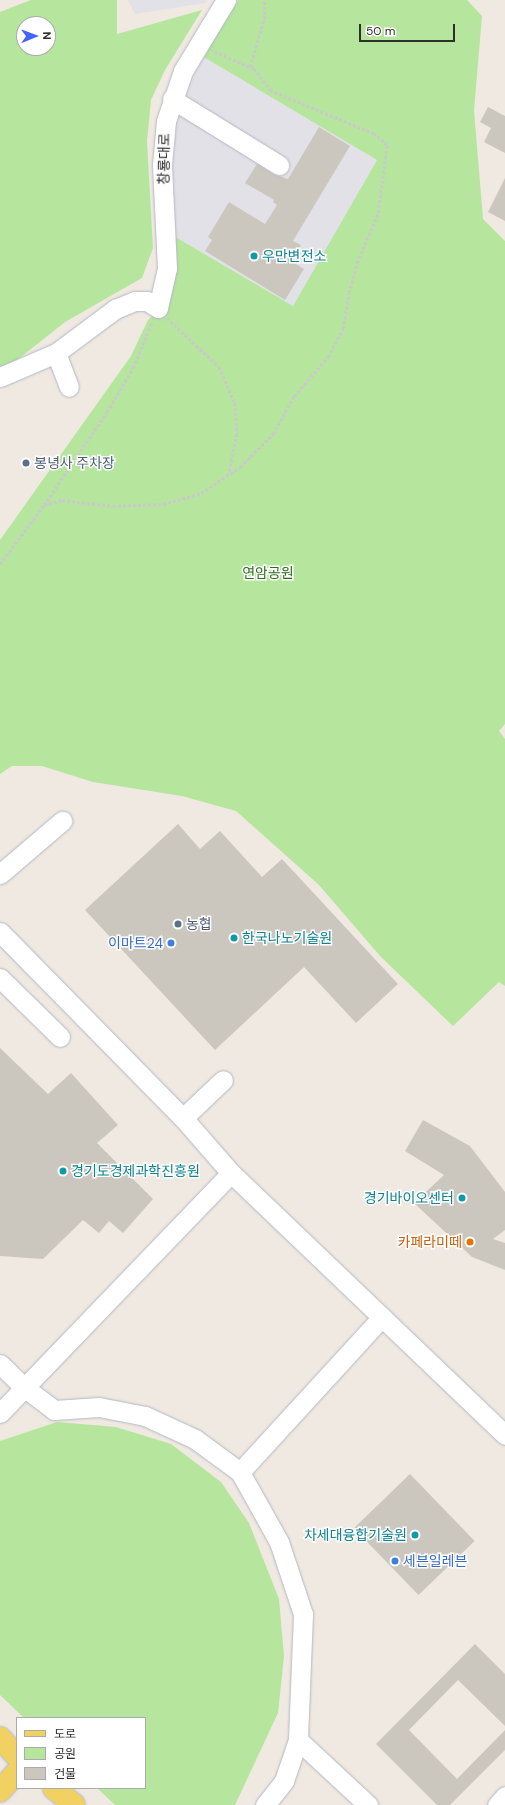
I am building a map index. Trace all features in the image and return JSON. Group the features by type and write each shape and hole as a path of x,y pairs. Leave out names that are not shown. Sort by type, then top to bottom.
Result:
{"main road":[{"path":"1,1740 16,1755"},
{"path":"0,1791 16,1773"},
{"path":"55,1789 74,1805"},
{"path":"0,1794 12,1805"}],"lane":[{"name":"창룡대로","path":"158,308 168,268 162,146 172,99 183,71 226,0"},
{"path":"172,99 279,165"},
{"path":"0,377 56,353 115,309 135,301 147,301 158,308"},
{"path":"56,353 69,387"},
{"path":"0,874 62,821"},
{"path":"0,932 183,1118 231,1173 505,1435"},
{"path":"0,978 60,1037"},
{"path":"41,1018 64,998"},
{"path":"183,1118 223,1080"},
{"path":"0,1413 231,1173"},
{"path":"240,1472 382,1317"},
{"path":"0,1364 25,1388 54,1410 99,1407 145,1416 195,1439 240,1472 279,1542 303,1614 298,1740 284,1781 265,1805"},
{"path":"298,1740 368,1805"},
{"path":"497,1805 505,1796"}],"path":[{"path":"250,67 265,15 264,0"},
{"path":"44,505 62,500 113,506 163,504 201,493 240,467 273,434 294,396 336,345 344,329 349,293 357,264 378,213 387,152 383,139 271,91 250,67 198,45"},
{"path":"0,564 44,505 107,412 133,368 158,308 184,336 196,344 219,367 235,403 237,434 229,474"}],"shaded area":[{"path":"128,0 207,0 205,3 135,14"},
{"path":"202,56 377,160 293,306 172,235 171,166 176,121"}],"green space":[{"path":"31,0 117,0 117,34 202,10 165,70 151,100 147,141 153,248 142,278 65,322 17,360 0,367 0,12"},
{"name":"연암공원","path":"238,0 467,0 482,16 474,110 483,219 505,241 505,724 499,731 505,739 505,986 499,982 453,1026 381,957 319,885 236,811 182,796 93,782 42,766 12,766 0,774 0,540 131,356 148,320 164,304 172,235 293,306 377,160 202,56"},
{"path":"57,1422 116,1427 171,1444 221,1482 249,1523 279,1599 284,1656 278,1713 235,1805 115,1805 98,1789 146,1789 146,1717 23,1717 0,1695 0,1441"}],"building":[{"path":"488,107 505,116 505,153 484,142 491,128 480,122"},
{"path":"319,127 350,146 293,241 301,245 291,261 304,269 285,300 205,251 212,240 208,237 229,202 265,224 277,205 273,202 274,200 245,183 257,164 273,174 288,179"},
{"path":"505,178 505,221 488,212"},
{"name":"한국나노기술원","path":"178,824 200,849 220,831 262,877 282,859 398,984 356,1023 304,967 215,1050 85,910"},
{"name":"경기도경제과학진흥원","path":"0,1048 48,1094 71,1073 118,1125 97,1143 153,1199 123,1233 109,1221 99,1233 83,1220 43,1259 0,1256"},
{"name":"경기바이오센터","path":"423,1120 470,1146 505,1192 505,1230 493,1239 505,1243 505,1270 472,1257 414,1203 444,1175 405,1151"},
{"name":"차세대융합기술원","path":"410,1474 475,1541 418,1595 354,1528"},
{"path":"475,1644 505,1674 505,1726 458,1680 409,1730 457,1779 505,1730 505,1750 450,1805 437,1805 376,1744"}],"place":[{"name":"우만변전소","path":"254,256"},
{"name":"봉녕사 주차장","path":"26,463"},
{"name":"농협","path":"178,924"},
{"name":"한국나노기술원","path":"234,938"},
{"name":"이마트24","path":"171,943"},
{"name":"경기도경제과학진흥원","path":"63,1171"},
{"name":"경기바이오센터","path":"462,1198"},
{"name":"카페라미떼","path":"470,1242"},
{"name":"차세대융합기술원","path":"415,1535"},
{"name":"세븐일레븐","path":"395,1561"}]}
